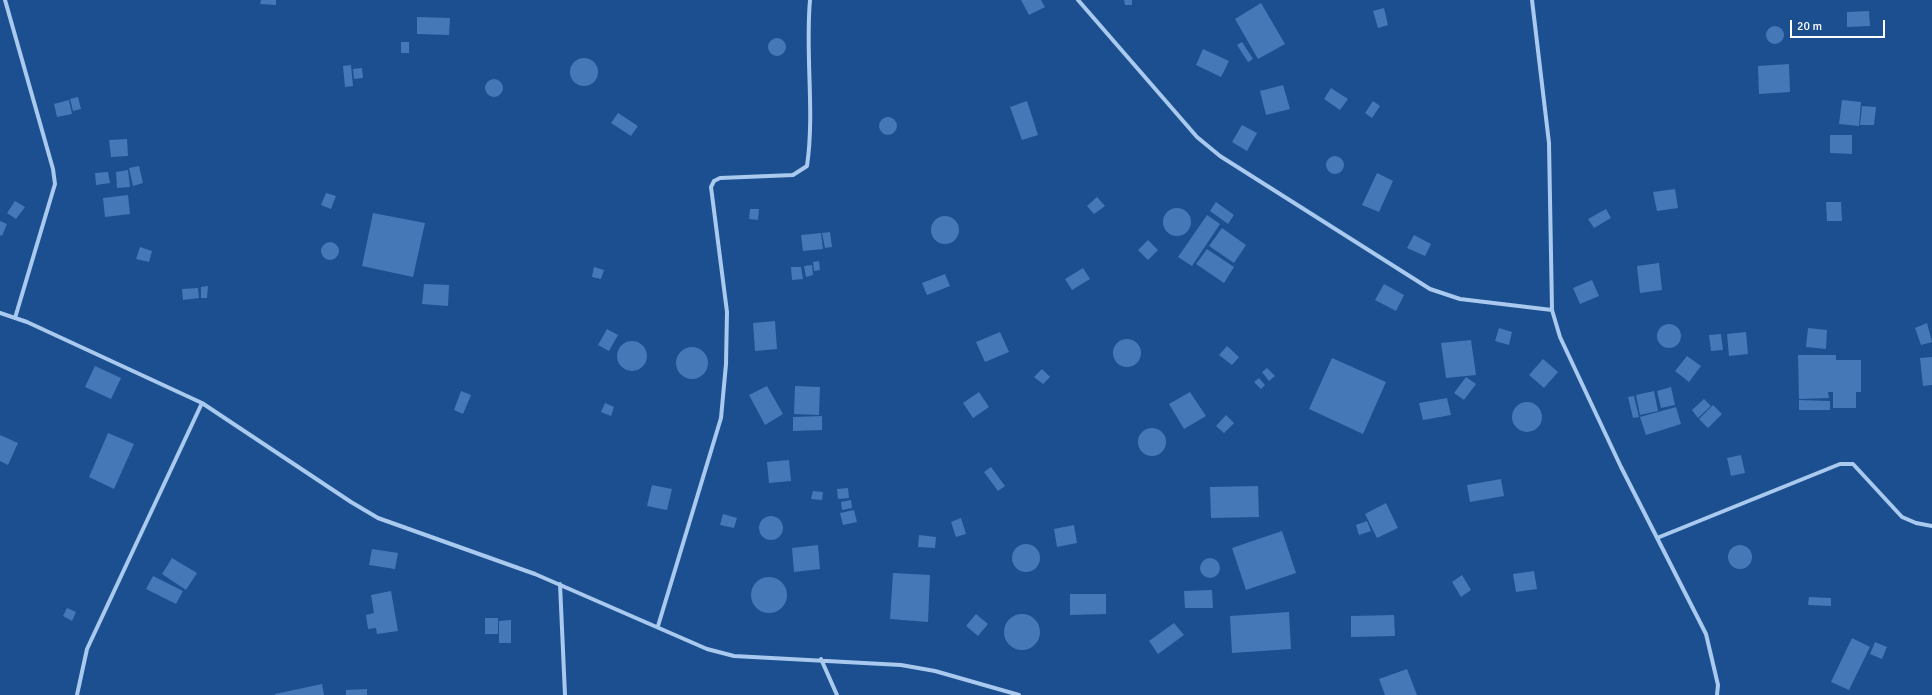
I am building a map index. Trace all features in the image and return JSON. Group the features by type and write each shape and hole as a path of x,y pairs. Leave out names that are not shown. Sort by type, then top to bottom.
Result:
{"street":[{"path":"5,0 53,169 55,184 15,318"},
{"path":"658,626 721,418 726,364 727,312 711,187 714,181 720,178 793,175 807,166 810,141 808,26 810,0"},
{"path":"1078,0 1197,137 1220,156 1430,289 1460,299 1552,310"},
{"path":"1532,0 1549,143 1552,310 1560,336 1621,467 1706,634 1718,685 1717,695"},
{"path":"0,314 27,322 202,403 351,502 378,518 535,574 658,626 707,649 734,656 821,659 900,665 928,670 1020,695"},
{"path":"77,695 87,649 202,403"},
{"path":"1657,538 1840,464 1853,464 1902,517 1916,523 1932,526"},
{"path":"560,584 565,695"},
{"path":"821,659 838,695"}],"building":[{"path":"261,0 276,0 276,5 260,4"},
{"path":"1021,0 1041,0 1045,7 1029,15"},
{"path":"1124,0 1132,0 1132,5 1125,5"},
{"path":"1261,3 1285,44 1258,59 1235,19"},
{"path":"1384,8 1388,25 1378,28 1373,11"},
{"path":"1869,11 1870,26 1847,27 1847,12"},
{"path":"417,17 450,18 449,35 417,34"},
{"path":"1771,26 1779,26 1784,31 1782,42 1779,44 1771,44 1766,39 1766,31"},
{"path":"773,38 781,38 786,43 784,54 781,56 773,56 768,51 768,43"},
{"path":"401,42 409,42 409,53 401,53"},
{"path":"1242,42 1253,59 1248,62 1237,45"},
{"path":"1203,49 1229,61 1221,77 1196,65"},
{"path":"584,58 594,62 598,72 594,82 584,86 574,82 570,72 574,62"},
{"path":"1789,64 1790,92 1759,94 1758,66"},
{"path":"351,65 353,86 345,87 343,66"},
{"path":"362,68 363,78 354,79 353,69"},
{"path":"490,79 498,79 503,84 501,95 498,97 490,97 485,92 485,84"},
{"path":"1283,85 1290,109 1266,115 1260,91"},
{"path":"1331,88 1348,99 1340,110 1324,99"},
{"path":"78,97 81,109 73,111 70,99"},
{"path":"69,100 72,114 57,117 54,104"},
{"path":"1842,100 1861,102 1859,126 1839,124"},
{"path":"1027,101 1038,135 1022,140 1010,107"},
{"path":"1373,101 1380,106 1372,118 1365,113"},
{"path":"1862,106 1876,107 1874,125 1860,125"},
{"path":"618,113 638,126 631,136 611,123"},
{"path":"884,117 892,117 897,122 895,133 892,135 884,135 879,130 879,122"},
{"path":"1242,125 1257,133 1247,151 1232,142"},
{"path":"1830,135 1852,135 1852,154 1830,153"},
{"path":"127,139 128,156 111,157 109,140"},
{"path":"1335,156 1341,159 1344,165 1341,171 1335,174 1329,171 1326,165 1329,159"},
{"path":"139,166 143,183 133,186 129,168"},
{"path":"128,170 130,187 117,188 116,172"},
{"path":"108,172 110,183 96,185 95,173"},
{"path":"1377,173 1393,181 1379,212 1362,205"},
{"path":"1675,189 1678,208 1657,211 1653,192"},
{"path":"326,193 336,196 331,209 321,205"},
{"path":"128,195 130,214 105,217 103,198"},
{"path":"1097,197 1105,206 1094,214 1087,206"},
{"path":"15,201 25,207 16,219 7,213"},
{"path":"1216,202 1234,215 1228,224 1210,211"},
{"path":"1826,202 1841,202 1842,221 1827,221"},
{"path":"1177,208 1187,212 1191,222 1187,232 1177,236 1167,232 1163,222 1167,212"},
{"path":"750,209 759,209 758,220 749,219"},
{"path":"1606,209 1611,218 1594,228 1588,219"},
{"path":"373,213 425,223 413,277 362,266"},
{"path":"1207,215 1220,224 1192,266 1178,257"},
{"path":"945,216 955,220 959,230 955,240 945,244 935,240 931,230 935,220"},
{"path":"0,221 7,224 2,236 0,235"},
{"path":"1222,228 1246,245 1234,263 1209,246"},
{"path":"830,232 832,247 825,248 822,233"},
{"path":"821,233 823,249 803,251 801,235"},
{"path":"1414,235 1431,244 1425,256 1407,248"},
{"path":"1148,240 1158,250 1148,260 1138,250"},
{"path":"326,242 334,242 339,247 337,258 334,260 326,260 321,255 321,247"},
{"path":"140,247 152,251 149,262 136,259"},
{"path":"1207,249 1234,267 1224,283 1196,264"},
{"path":"819,261 820,270 814,271 813,262"},
{"path":"1659,263 1662,290 1640,293 1637,266"},
{"path":"812,265 813,275 806,277 804,266"},
{"path":"594,267 604,270 601,279 592,277"},
{"path":"791,267 801,267 803,279 792,280"},
{"path":"1083,268 1090,279 1072,290 1065,279"},
{"path":"945,274 950,286 927,295 922,283"},
{"path":"1592,280 1599,296 1580,304 1573,288"},
{"path":"424,284 449,285 448,306 422,304"},
{"path":"1384,284 1404,295 1396,311 1375,300"},
{"path":"208,286 207,298 201,298 201,287"},
{"path":"198,288 199,298 183,300 182,289"},
{"path":"775,321 777,349 755,351 753,323"},
{"path":"1927,323 1932,342 1921,345 1915,328"},
{"path":"1669,324 1678,327 1681,336 1678,345 1669,348 1660,345 1657,336 1660,327"},
{"path":"1499,328 1512,332 1509,345 1495,341"},
{"path":"1808,328 1827,330 1826,349 1806,347"},
{"path":"607,329 618,335 609,351 598,345"},
{"path":"1000,332 1009,352 985,362 976,342"},
{"path":"1746,332 1748,354 1729,356 1727,334"},
{"path":"1721,334 1723,350 1711,351 1709,335"},
{"path":"1127,339 1137,343 1141,353 1137,363 1127,367 1117,363 1113,353 1117,343"},
{"path":"1471,340 1476,375 1446,378 1441,343"},
{"path":"632,341 638,342 646,350 646,362 638,370 632,371 626,370 618,362 617,356 618,350 626,342"},
{"path":"1227,346 1239,357 1232,365 1219,355"},
{"path":"692,347 701,350 705,354 708,363 705,372 701,376 692,379 683,376 679,372 676,363 679,354 683,350"},
{"path":"1798,355 1836,355 1836,360 1861,360 1861,392 1856,392 1856,408 1833,408 1833,392 1828,392 1829,398 1799,399"},
{"path":"1687,356 1701,366 1689,382 1675,371"},
{"path":"1932,357 1932,385 1923,386 1920,358"},
{"path":"1332,358 1386,382 1363,434 1309,409"},
{"path":"1543,359 1558,372 1544,388 1529,375"},
{"path":"95,366 121,378 111,399 85,387"},
{"path":"1267,368 1275,376 1269,381 1262,372"},
{"path":"1042,369 1050,377 1043,384 1034,377"},
{"path":"1466,377 1476,384 1464,400 1454,393"},
{"path":"1259,378 1265,385 1261,389 1254,382"},
{"path":"767,386 783,414 765,425 749,395"},
{"path":"795,386 820,387 819,415 794,414"},
{"path":"1671,387 1675,405 1661,408 1657,391"},
{"path":"461,391 471,395 463,414 454,410"},
{"path":"1654,391 1658,411 1640,415 1636,395"},
{"path":"979,392 989,407 973,418 963,403"},
{"path":"1190,392 1206,416 1184,429 1169,404"},
{"path":"1634,396 1639,417 1633,418 1628,397"},
{"path":"1447,398 1451,415 1423,420 1419,403"},
{"path":"1704,399 1711,406 1698,418 1692,410"},
{"path":"1799,400 1830,401 1830,410 1799,410"},
{"path":"1527,402 1538,406 1542,417 1538,428 1527,432 1516,428 1512,417 1516,406"},
{"path":"605,403 614,407 611,416 601,412"},
{"path":"1713,405 1722,414 1708,428 1699,419"},
{"path":"1676,407 1681,424 1646,435 1640,417"},
{"path":"1226,415 1234,423 1224,433 1216,426"},
{"path":"822,416 822,430 793,431 793,417"},
{"path":"1152,428 1162,432 1166,442 1162,452 1152,456 1142,452 1138,442 1142,432"},
{"path":"108,433 134,444 114,489 89,477"},
{"path":"0,435 18,443 8,465 0,461"},
{"path":"1741,455 1745,473 1731,476 1727,458"},
{"path":"789,460 791,481 769,483 767,462"},
{"path":"991,467 1005,486 998,491 984,472"},
{"path":"1501,479 1504,496 1470,502 1467,485"},
{"path":"652,485 672,489 667,510 647,506"},
{"path":"1258,486 1259,517 1211,518 1210,487"},
{"path":"848,488 849,498 838,499 837,489"},
{"path":"813,491 823,492 822,500 811,499"},
{"path":"851,500 852,508 842,510 841,502"},
{"path":"1386,503 1398,528 1377,538 1365,514"},
{"path":"854,510 857,522 843,525 840,513"},
{"path":"723,514 737,518 734,528 720,525"},
{"path":"771,516 780,519 783,528 780,537 771,540 762,537 759,528 762,519"},
{"path":"961,518 966,534 956,537 951,522"},
{"path":"1367,521 1371,531 1359,535 1356,525"},
{"path":"1074,525 1077,543 1057,547 1054,529"},
{"path":"1282,531 1296,573 1246,590 1232,548"},
{"path":"919,535 936,537 935,548 918,547"},
{"path":"1026,544 1036,548 1040,558 1036,568 1026,572 1016,568 1012,558 1016,548"},
{"path":"818,545 820,569 794,572 792,548"},
{"path":"1740,545 1748,549 1752,557 1748,565 1740,569 1732,565 1728,557 1732,549"},
{"path":"372,549 398,553 395,569 369,565"},
{"path":"172,558 197,573 186,590 162,574"},
{"path":"1210,558 1217,561 1220,568 1217,575 1210,578 1203,575 1200,568 1203,561"},
{"path":"1534,571 1537,589 1516,592 1513,574"},
{"path":"893,573 930,575 928,622 890,619"},
{"path":"1462,575 1471,590 1461,597 1452,582"},
{"path":"153,576 183,591 176,604 146,589"},
{"path":"769,577 779,580 784,585 787,595 784,605 779,610 769,613 759,610 754,605 751,595 754,585 759,580"},
{"path":"1212,590 1213,608 1185,608 1184,591"},
{"path":"391,591 398,631 377,634 376,628 368,629 366,615 374,613 371,595"},
{"path":"1070,594 1106,594 1106,614 1070,615"},
{"path":"1809,597 1831,598 1831,606 1808,605"},
{"path":"67,608 76,612 72,621 63,616"},
{"path":"1289,612 1291,649 1232,653 1230,616"},
{"path":"976,614 988,624 978,636 966,626"},
{"path":"1026,614 1035,619 1039,625 1039,639 1035,645 1026,650 1018,650 1009,645 1005,639 1004,628 1009,619 1015,615"},
{"path":"1394,615 1395,636 1351,637 1351,616"},
{"path":"485,618 498,618 498,634 485,634"},
{"path":"511,620 511,643 499,643 499,621"},
{"path":"1174,623 1184,635 1158,654 1149,641"},
{"path":"1852,638 1870,647 1849,690 1831,682"},
{"path":"1875,642 1887,647 1882,659 1870,654"},
{"path":"1407,669 1417,695 1385,695 1379,679"},
{"path":"322,684 324,695 275,695 275,694"},
{"path":"367,689 367,695 346,695 346,690"}]}
